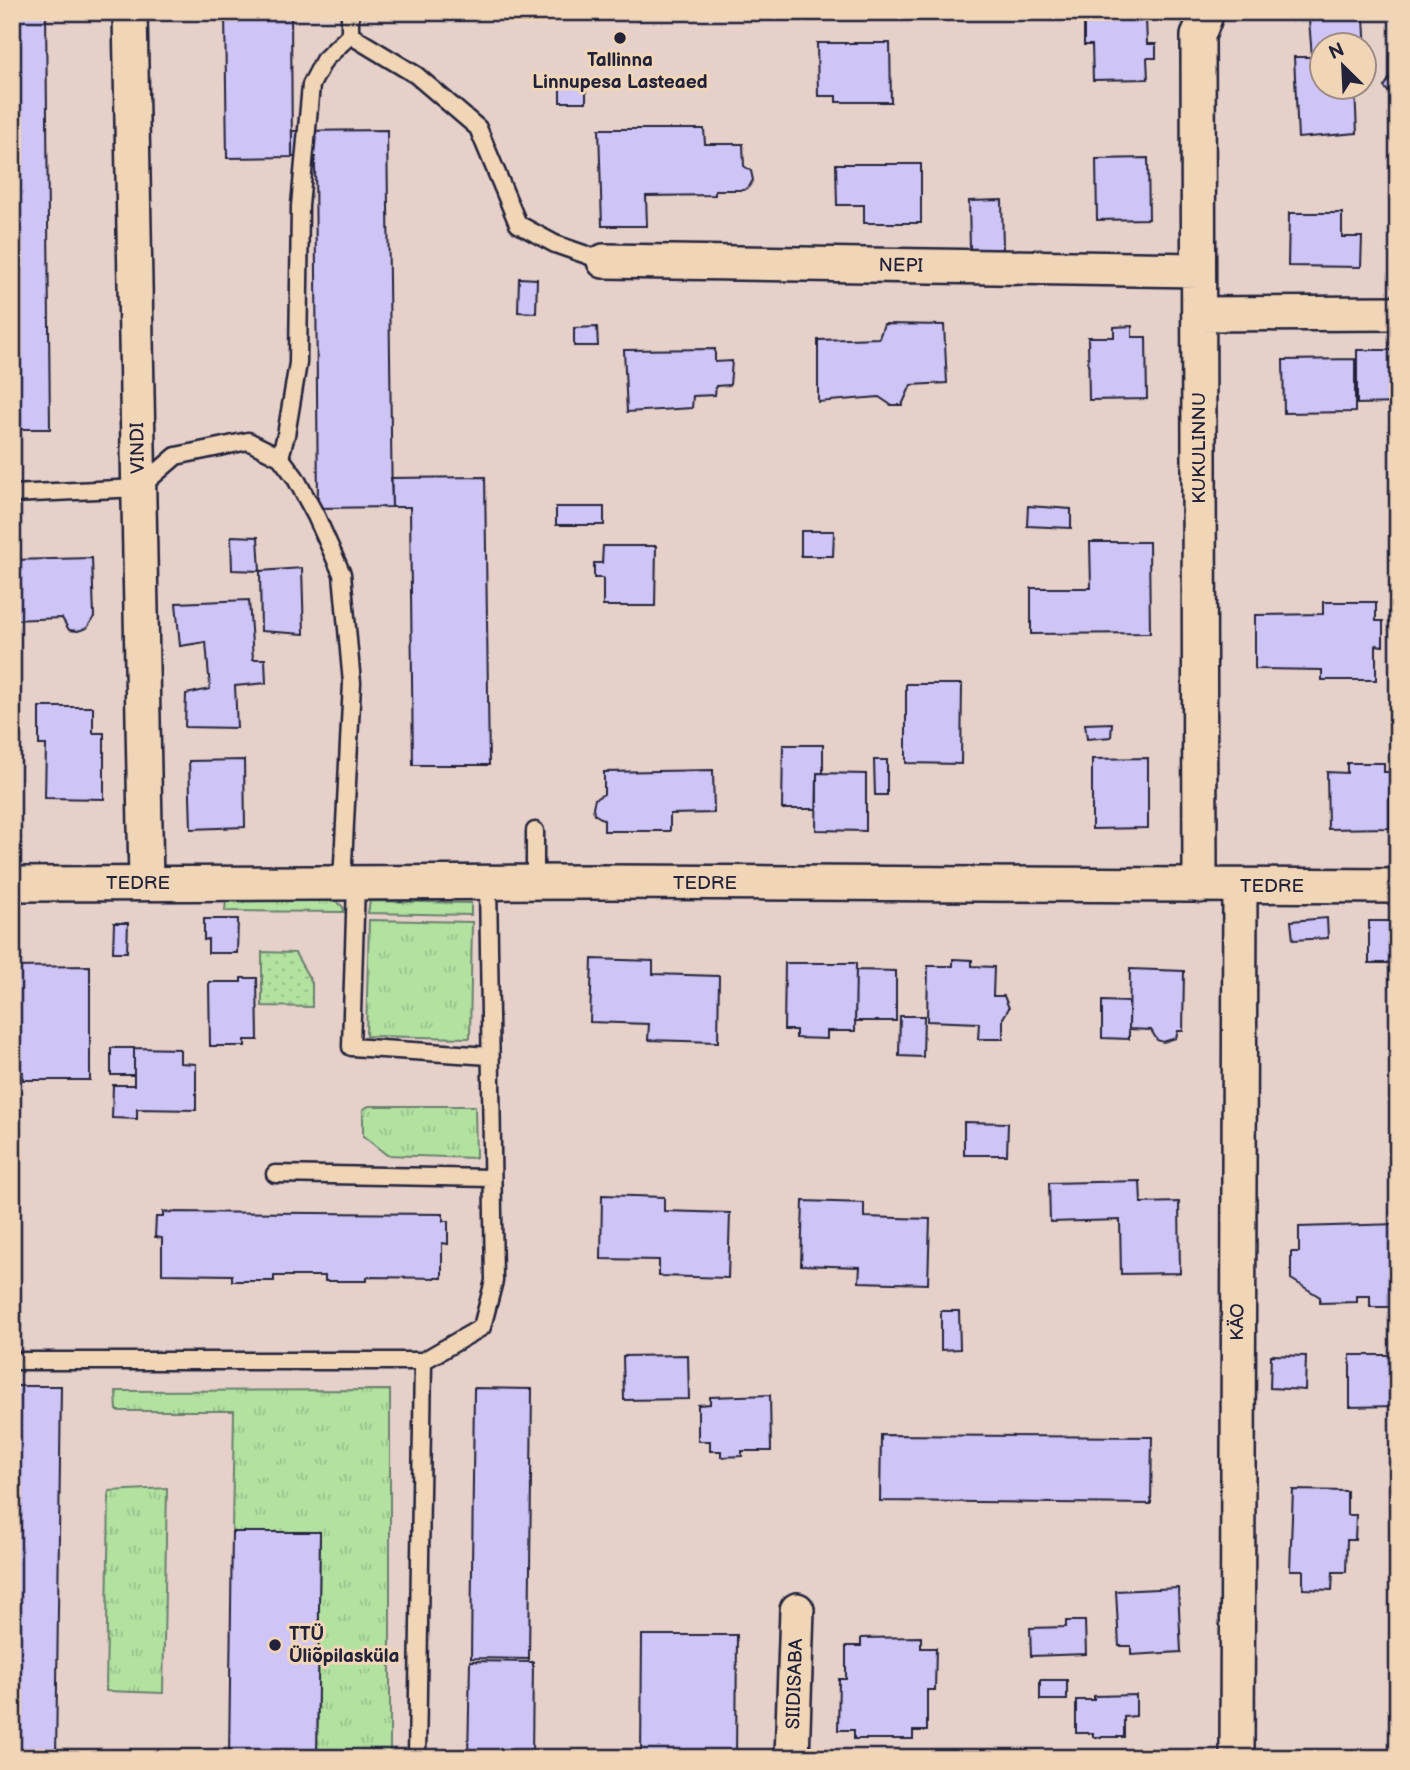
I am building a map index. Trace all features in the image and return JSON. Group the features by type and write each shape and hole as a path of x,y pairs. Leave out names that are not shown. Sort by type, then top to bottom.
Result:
{"street":[{"name":"VINDI","path":"130,12 146,883"},
{"name":"KUKULINNU","path":"1200,886 1198,36 1207,12"},
{"name":"NEPI","path":"604,261 1198,270"},
{"path":"1199,314 1398,313"},
{"name":"TEDRE","path":"12,884 1398,886"},
{"name":"KÄO","path":"1237,1758 1240,886"},
{"name":"SIIDISABA","path":"793,1758 797,1610"}],"lane":[{"path":"279,457 286,435 298,363 300,206 311,85 324,60 350,35 350,12"},
{"path":"350,35 416,75 478,128 518,224 555,244 604,261"},
{"path":"12,494 139,488 176,456 247,440 279,457 295,477 342,574 352,683 343,828 349,883 351,1047 490,1056"},
{"path":"535,883 536,831"},
{"path":"12,1361 423,1361 482,1327 494,1281 488,883"},
{"path":"275,1174 492,1178"},
{"path":"417,1758 423,1361"}],"green space":[{"path":"226,899 335,900 343,907 344,912 225,911"},
{"path":"370,901 471,903 471,915 368,913"},
{"path":"369,920 472,922 470,1038 366,1036"},
{"path":"262,952 295,953 312,983 312,1007 262,1006"},
{"path":"369,1106 475,1106 476,1158 387,1155 363,1136 363,1109"},
{"path":"390,1390 390,1758 317,1758 320,1533 232,1532 234,1411 117,1411 116,1391"},
{"path":"167,1488 163,1693 106,1691 109,1491"}],"building":[{"path":"12,12 46,12 50,429 12,429"},
{"path":"225,12 291,12 292,157 227,158"},
{"path":"1364,17 1365,32 1310,32 1309,20"},
{"path":"1146,19 1147,44 1156,44 1156,58 1147,58 1148,79 1093,80 1092,45 1084,45 1084,20"},
{"path":"817,43 890,43 891,102 836,102 836,96 818,96"},
{"path":"1294,57 1308,57 1308,102 1356,102 1357,133 1298,138"},
{"path":"1391,76 1398,76 1398,103 1384,87"},
{"path":"560,79 586,80 586,102 560,102"},
{"path":"599,129 704,129 705,144 743,144 744,166 751,171 753,180 744,190 715,190 715,195 646,196 647,226 602,226"},
{"path":"387,130 392,507 318,508 315,157 292,157 292,131"},
{"path":"1148,158 1149,219 1097,220 1096,159"},
{"path":"836,164 921,164 921,223 864,223 864,205 837,205"},
{"path":"1002,200 1003,249 970,249 969,201"},
{"path":"1289,213 1342,213 1342,237 1362,237 1361,267 1288,266"},
{"path":"519,278 537,279 536,313 518,312"},
{"path":"884,324 944,325 947,383 911,385 902,405 891,405 879,397 818,402 818,340 879,338"},
{"path":"1132,326 1132,337 1146,337 1147,399 1089,400 1088,337 1114,337 1114,327"},
{"path":"597,327 598,346 574,346 574,328"},
{"path":"715,349 715,362 732,361 730,385 716,386 715,395 693,396 692,408 627,412 624,350"},
{"path":"1357,350 1398,350 1398,403 1357,404"},
{"path":"1355,359 1355,412 1284,413 1283,360"},
{"path":"485,477 489,765 413,765 410,507 392,507 391,478"},
{"path":"1028,506 1071,509 1071,528 1027,526"},
{"path":"556,507 604,507 604,525 556,525"},
{"path":"801,531 834,531 833,556 801,556"},
{"path":"231,536 258,537 260,571 232,570"},
{"path":"1090,542 1149,542 1150,633 1031,634 1031,588 1091,588"},
{"path":"603,546 656,546 655,606 603,606 603,578 594,578 594,563 602,563"},
{"path":"92,558 94,617 87,628 69,630 62,618 12,620 12,560"},
{"path":"302,568 304,634 261,631 260,571"},
{"path":"249,600 253,659 265,659 266,683 235,686 237,728 185,727 186,694 210,689 206,642 180,646 176,603"},
{"path":"1323,602 1376,602 1376,621 1383,621 1383,646 1376,645 1376,680 1322,680 1322,670 1255,669 1255,615 1323,614"},
{"path":"906,684 962,684 961,764 906,763"},
{"path":"39,707 93,707 93,733 104,733 104,799 45,798 46,745 39,745"},
{"path":"1112,723 1111,737 1087,739 1085,724"},
{"path":"783,745 823,745 823,773 817,773 817,809 782,809"},
{"path":"1148,758 1148,828 1092,829 1092,759"},
{"path":"244,760 245,827 191,829 189,761"},
{"path":"874,760 887,760 887,795 875,795"},
{"path":"1347,763 1384,763 1384,772 1390,772 1390,828 1328,829 1327,772 1347,773"},
{"path":"713,770 714,813 670,814 670,831 604,831 604,820 594,814 595,799 604,794 604,772"},
{"path":"817,773 866,774 866,831 816,830"},
{"path":"1327,918 1328,938 1293,940 1291,921"},
{"path":"204,919 238,919 237,953 208,953 208,939 204,940"},
{"path":"1369,921 1398,921 1397,963 1369,963"},
{"path":"114,923 128,923 127,952 113,952"},
{"path":"592,959 653,961 653,974 719,976 718,1042 648,1040 649,1024 590,1022"},
{"path":"953,959 972,960 972,966 994,967 993,996 1004,996 1009,1008 1003,1018 1003,1039 978,1039 979,1023 927,1021 928,966 953,966"},
{"path":"785,963 856,963 855,1031 827,1031 827,1039 796,1038 796,1030 784,1030"},
{"path":"90,966 90,1080 23,1080 23,1072 12,1072 12,967"},
{"path":"1130,969 1184,971 1183,1031 1178,1031 1176,1038 1163,1042 1157,1040 1151,1030 1129,1029"},
{"path":"856,970 896,971 896,1021 855,1021"},
{"path":"241,978 257,978 258,1040 245,1040 245,1046 210,1046 209,982 241,982"},
{"path":"1102,1001 1129,1002 1129,1039 1102,1038"},
{"path":"900,1016 924,1016 923,1057 899,1056"},
{"path":"111,1048 134,1048 134,1075 111,1075"},
{"path":"134,1048 180,1049 180,1063 196,1064 196,1110 137,1109 137,1119 112,1118 113,1085 134,1085"},
{"path":"964,1122 1008,1123 1007,1155 964,1155"},
{"path":"1140,1181 1141,1203 1179,1202 1180,1273 1121,1274 1120,1220 1050,1222 1049,1183"},
{"path":"602,1195 664,1197 664,1211 730,1213 728,1278 659,1276 659,1260 601,1259"},
{"path":"803,1201 864,1203 864,1217 930,1219 928,1284 859,1282 860,1267 801,1265"},
{"path":"163,1212 443,1214 443,1221 448,1221 448,1244 442,1243 442,1278 367,1277 367,1281 325,1281 325,1276 274,1276 274,1281 232,1281 232,1275 162,1274 162,1238 155,1237 156,1217 163,1217"},
{"path":"1398,1224 1398,1307 1370,1307 1370,1296 1357,1296 1357,1302 1320,1303 1320,1297 1291,1279 1291,1252 1299,1252 1299,1227"},
{"path":"941,1311 959,1311 960,1349 941,1350"},
{"path":"688,1355 689,1399 624,1400 623,1356"},
{"path":"1271,1355 1306,1356 1305,1390 1270,1388"},
{"path":"1350,1355 1398,1355 1398,1434 1395,1432 1394,1406 1350,1407"},
{"path":"12,1386 61,1386 56,1758 12,1758"},
{"path":"474,1388 532,1389 529,1659 471,1658"},
{"path":"770,1395 771,1451 742,1451 742,1456 721,1457 721,1451 710,1451 710,1441 698,1441 698,1405 710,1404 710,1397"},
{"path":"881,1435 1152,1437 1151,1504 880,1501"},
{"path":"1293,1490 1347,1491 1347,1515 1356,1515 1355,1540 1347,1540 1346,1572 1333,1572 1332,1590 1303,1589 1303,1570 1290,1570"},
{"name":"TTÜ Üliõpilasküla","path":"232,1532 320,1532 317,1758 229,1758"},
{"path":"1178,1588 1181,1652 1131,1655 1131,1646 1119,1646 1116,1591"},
{"path":"1066,1621 1085,1621 1086,1654 1031,1656 1030,1628 1066,1627"},
{"path":"642,1635 737,1635 736,1758 641,1758"},
{"path":"921,1637 921,1648 936,1648 935,1690 927,1690 927,1731 913,1731 913,1739 854,1739 854,1730 838,1730 839,1679 846,1679 846,1646 861,1646 861,1638"},
{"path":"470,1661 533,1662 532,1758 468,1758"},
{"path":"1040,1680 1067,1680 1067,1700 1040,1700"},
{"path":"1136,1695 1136,1716 1124,1717 1124,1737 1093,1737 1093,1733 1076,1733 1076,1700 1094,1700 1094,1696"}],"place":[{"name":"Tallinna Linnupesa Lasteaed","path":"620,38"},
{"name":"TTÜ Üliõpilasküla","path":"275,1645"}]}
